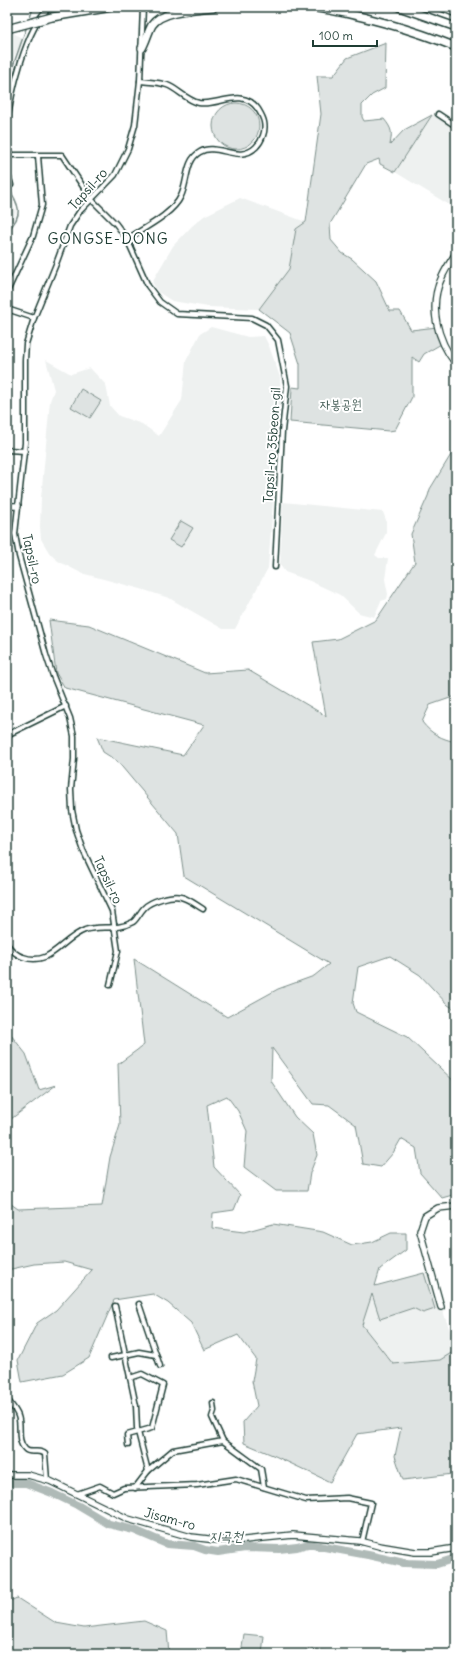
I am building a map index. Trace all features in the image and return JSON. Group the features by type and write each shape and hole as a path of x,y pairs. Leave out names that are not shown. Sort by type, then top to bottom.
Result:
{"highway":[{"path":"7,29 52,17 112,7"},
{"path":"142,48 152,25 160,17 214,7"},
{"path":"311,7 370,19 430,37 456,47"},
{"path":"399,7 456,28"},
{"path":"442,7 456,12"}],"street":[{"path":"7,126 13,87 34,29 44,13 50,7"},
{"name":"Tapsil-ro","path":"110,985 118,951 112,911 83,850 76,830 72,810 71,789 74,759 74,736 66,706 48,662 19,556 15,534 24,451 26,344 34,318 70,226 80,211 115,175 128,149 135,125 140,81 143,7"},
{"path":"127,239 169,211 181,196 189,166 200,152 209,150 236,155 247,153 256,148 263,137 265,127 264,118 255,106 246,99 236,97 210,104 197,102 185,97 167,85 140,81"},
{"path":"7,86 13,87"},
{"path":"438,114 456,126"},
{"path":"7,155 38,156 42,205 33,236 7,292"},
{"name":"Tapsil-ro 35beon-gil","path":"38,156 62,155 92,200 109,216 127,239 148,286 160,302 177,314 252,318 266,325 278,340 287,386 282,431 275,567"},
{"path":"7,172 11,185"},
{"path":"456,253 441,277 436,293 435,310 437,327 443,344 456,364"},
{"path":"7,309 34,318"},
{"path":"7,450 24,451"},
{"path":"7,506 18,506"},
{"path":"7,735 66,706"},
{"path":"7,944 18,955 40,960 49,957 66,941 86,930 114,928 133,922 145,907 163,898 181,897 203,909"},
{"path":"441,1307 420,1231 425,1216 438,1208 456,1206"},
{"path":"139,1304 160,1366"},
{"path":"115,1306 136,1406 138,1432 148,1471"},
{"path":"111,1358 139,1352 156,1355"},
{"path":"128,1445 127,1435 152,1428 163,1385 142,1374 130,1378"},
{"path":"8,1400 19,1417 19,1436 25,1449 28,1451 41,1451 45,1454 47,1480"},
{"path":"213,1403 214,1411 212,1417 223,1441 261,1468 264,1487"},
{"path":"135,1488 148,1471 173,1450 223,1441"},
{"name":"Jisam-ro","path":"7,1475 28,1475 47,1480 64,1486 128,1519 191,1537 217,1540 238,1540 293,1535 362,1542 415,1552 431,1552 456,1548"},
{"path":"77,1494 100,1486 113,1493 124,1488 197,1485 236,1479 306,1500 347,1498 371,1503 362,1542"},
{"path":"7,1498 8,1492"}],"shaded area":[{"path":"14,33 21,38 20,44 7,72 7,35"},
{"path":"438,114 456,126 456,209 395,172 432,115"},
{"path":"7,196 13,203 16,212 14,219 7,228"},
{"path":"240,198 306,222 296,229 289,269 259,309 208,307 172,301 158,292 152,282 173,246 204,216"},
{"path":"211,327 248,337 264,336 280,377 281,397 268,568 235,629 223,629 169,598 81,573 58,561 50,554 41,539 40,527 41,498 50,401 54,390 46,360 71,374 90,368 106,385 110,406 119,416 142,424 159,436 182,400 186,361 200,334"},
{"path":"283,502 383,512 386,520 386,533 375,555 379,558 388,558 385,579 388,594 387,599 381,601 374,617 359,613 340,595 310,581 285,572 280,565"},
{"path":"431,1271 441,1307 456,1346 456,1350 440,1360 392,1364 362,1325 375,1286"}],"green space":[{"name":"자봉공원","path":"386,43 385,88 372,95 362,105 362,117 364,121 384,119 391,132 390,145 404,130 432,115 395,172 380,164 379,159 366,164 330,224 331,240 342,253 352,259 376,281 390,311 400,311 411,330 437,327 443,343 424,354 419,362 412,357 412,397 395,430 389,431 290,422 292,387 300,388 300,364 290,333 259,309 289,269 296,229 306,222 321,114 317,76 333,76 347,58"},
{"path":"236,103 249,107 255,113 259,126 255,139 249,145 236,149 223,145 217,139 213,126 217,113 223,107"},
{"path":"81,389 101,401 90,418 71,407"},
{"path":"456,451 456,696 430,705 422,722 429,730 437,735 456,742 456,1010 448,1005 420,975 390,956 358,967 353,1003 356,1012 407,1037 456,1083 456,1194 442,1198 420,1173 416,1148 401,1139 393,1153 381,1167 363,1164 356,1125 329,1105 313,1104 272,1048 271,1081 295,1117 313,1134 317,1155 310,1173 307,1191 276,1191 244,1167 247,1131 238,1111 227,1096 207,1105 214,1167 240,1195 234,1210 213,1213 212,1228 244,1232 273,1224 323,1232 352,1245 372,1242 391,1233 406,1233 406,1250 380,1269 375,1286 424,1273 435,1309 423,1313 413,1308 380,1319 372,1294 362,1325 393,1364 440,1360 456,1350 456,1472 453,1474 403,1480 395,1456 401,1428 357,1434 330,1482 244,1443 243,1422 257,1406 252,1381 256,1359 238,1335 204,1350 191,1323 168,1303 153,1294 114,1300 89,1358 63,1374 22,1382 18,1360 37,1323 56,1310 92,1270 64,1262 34,1264 7,1270 7,1201 18,1209 102,1206 110,1157 120,1125 118,1064 144,1045 134,959 227,1017 278,989 314,976 329,964 184,876 178,834 117,761 103,752 97,737 183,755 204,725 65,688 56,673 49,620 89,625 205,673 248,670 326,716 313,642 338,639 376,620 415,562 411,534 430,489 452,453"},
{"path":"181,521 193,528 181,547 169,540"},
{"path":"7,1030 26,1054 39,1090 56,1085 7,1122"},
{"path":"17,1598 56,1623 84,1628 144,1621 167,1631 169,1654 7,1654 7,1602"},
{"path":"244,1634 264,1636 262,1654 241,1654"},
{"path":"310,1649 343,1654 298,1654"}],"waterway":[{"path":"29,21 35,7"},
{"path":"7,77 13,66 27,26"},
{"path":"7,186 15,199 18,209 16,219 7,231"},
{"name":"지곡천","path":"7,1483 26,1483 77,1505 109,1524 134,1530 167,1544 194,1546 205,1550 218,1552 245,1548 279,1549 308,1544 404,1563 437,1564 456,1558"}],"district":[{"name":"GONGSE-DONG","path":"108,238"}]}
